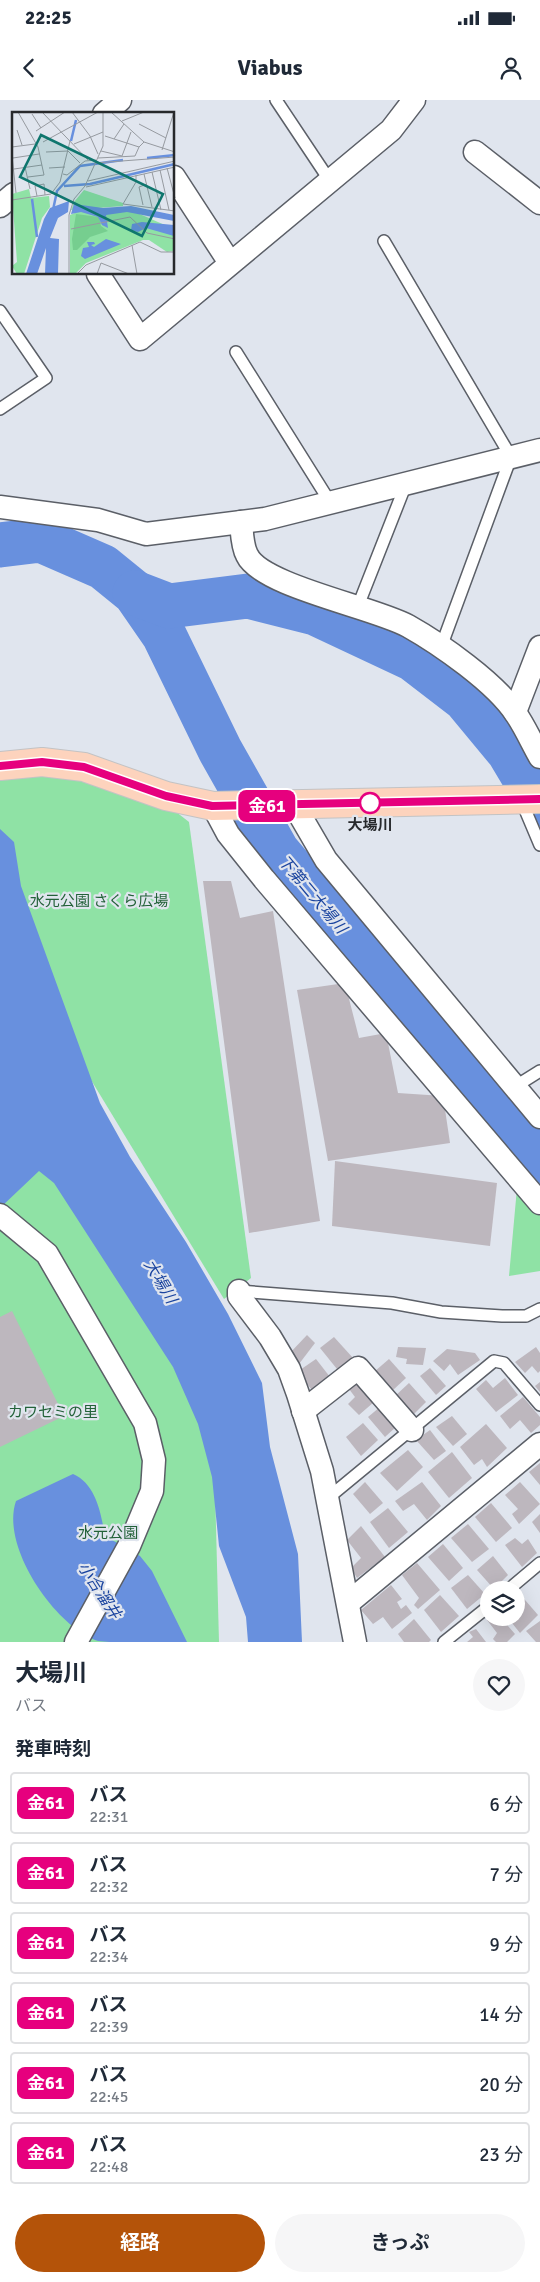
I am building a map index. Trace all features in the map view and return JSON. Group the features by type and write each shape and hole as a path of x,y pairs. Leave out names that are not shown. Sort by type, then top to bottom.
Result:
{"main road":[{"path":"0,766 42,762 84,767 166,796 224,807 530,799"}],"street":[{"path":"106,112 120,100"},
{"path":"124,100 132,112"},
{"path":"99,275 140,339 391,130 414,100"},
{"path":"475,152 540,203"},
{"path":"175,179 230,263"},
{"path":"0,206 12,196"},
{"path":"0,507 98,520 146,534 265,520 540,450"},
{"path":"241,522 247,556 261,571 287,584 358,606 406,625 441,647 483,679 515,712 540,757"},
{"path":"515,712 540,647"},
{"path":"292,805 326,860 540,1116"},
{"path":"224,807 228,834 540,1204"},
{"path":"5,1219 47,1254 145,1423 154,1460 152,1491 129,1546 77,1640"},
{"path":"239,1291 239,1296 270,1337 288,1369 303,1410 322,1471 355,1642"},
{"path":"303,1410 358,1368 412,1430"},
{"path":"348,1603 540,1444"}],"lane":[{"path":"276,100 330,181"},
{"path":"384,241 511,457 441,647"},
{"path":"0,311 46,378 0,409"},
{"path":"236,352 330,502"},
{"path":"358,606 406,484"},
{"path":"530,799 540,845"},
{"path":"516,1086 540,1071"},
{"path":"239,1291 392,1303 441,1312 502,1316 526,1316 540,1309"},
{"path":"328,1498 494,1361 504,1363 540,1405"},
{"path":"519,1581 540,1563"},
{"path":"444,1642 480,1613"}],"green space":[{"name":"水元公園 さくら広場","path":"13,769 84,781 166,804 189,822 251,1278 224,1299 0,930 0,772"},
{"name":"水元公園","path":"0,1016 214,1449 219,1642 0,1642"},
{"path":"517,1188 540,1216 540,1271 509,1276"}],"water":[{"path":"0,829 14,842 21,886 100,1103 130,1157 186,1242 228,1314 262,1383 270,1447 298,1554 302,1642 248,1642 246,1617 219,1546 212,1477 198,1424 173,1367 54,1183 39,1171 0,1208"},
{"name":"小合溜井","path":"73,1474 81,1479 92,1492 102,1518 105,1536 140,1556 152,1571 187,1642 98,1641 82,1633 65,1620 49,1603 35,1583 24,1562 16,1540 13,1520 16,1501"}],"building":[{"path":"203,881 231,881 240,918 273,911 320,1221 249,1233"},
{"path":"345,983 359,1038 386,1033 398,1093 443,1096 450,1143 328,1161 297,990"},
{"path":"335,1161 497,1183 490,1246 332,1226"},
{"path":"12,1311 64,1416 0,1447 0,1317"},
{"path":"307,1335 315,1343 299,1364 289,1354"},
{"path":"334,1337 353,1358 337,1369 320,1348"},
{"path":"398,1347 426,1348 423,1365 406,1364 407,1359 396,1357"},
{"path":"536,1347 540,1353 540,1371 538,1373 532,1366 525,1373 515,1362"},
{"path":"447,1349 475,1353 480,1360 458,1375 450,1364 444,1371 433,1361"},
{"path":"316,1359 330,1377 312,1390 297,1372"},
{"path":"389,1359 406,1378 392,1391 374,1372"},
{"path":"430,1368 446,1386 436,1395 420,1376"},
{"path":"505,1378 518,1395 496,1412 476,1389 486,1380 493,1388"},
{"path":"359,1382 374,1402 359,1415 348,1404 355,1397 349,1389"},
{"path":"540,1382 540,1392 535,1386"},
{"path":"409,1383 426,1402 412,1416 394,1397"},
{"path":"523,1397 540,1417 540,1425 531,1433 520,1420 510,1429 500,1416"},
{"path":"380,1407 397,1426 385,1437 368,1417"},
{"path":"452,1416 467,1434 453,1446 436,1427"},
{"path":"363,1423 378,1440 361,1456 346,1437"},
{"path":"486,1424 507,1448 487,1467 482,1459 474,1465 460,1447"},
{"path":"430,1430 446,1451 434,1460 416,1440"},
{"path":"408,1450 423,1467 397,1491 380,1473"},
{"path":"452,1452 472,1478 449,1498 428,1472"},
{"path":"540,1463 540,1485 529,1472"},
{"path":"365,1482 383,1503 370,1514 353,1494"},
{"path":"422,1482 441,1506 427,1520 414,1504 403,1511 395,1501"},
{"path":"520,1482 540,1504 519,1524 512,1514 518,1509 505,1495"},
{"path":"491,1503 512,1528 496,1542 475,1517"},
{"path":"388,1508 408,1532 389,1548 370,1522"},
{"path":"540,1514 540,1533 532,1522"},
{"path":"468,1524 489,1549 472,1562 451,1538"},
{"path":"361,1526 385,1557 357,1578 351,1568 361,1558 347,1540"},
{"path":"515,1538 522,1544 528,1539 537,1553 522,1567 505,1545"},
{"path":"443,1544 463,1568 449,1581 428,1557"},
{"path":"493,1556 508,1575 502,1581 487,1581 477,1570"},
{"path":"417,1563 440,1590 418,1609 414,1605 419,1598 402,1575"},
{"path":"468,1575 480,1588 480,1598 467,1609 451,1588"},
{"path":"391,1585 402,1599 397,1602 401,1609 406,1605 412,1613 392,1629 383,1617 373,1624 361,1610"},
{"path":"440,1595 459,1616 441,1632 424,1610"},
{"path":"525,1600 538,1615 520,1633 514,1626 525,1626"},
{"path":"414,1619 431,1640 429,1642 404,1642 398,1634"},
{"path":"540,1621 540,1642 536,1642 526,1631"},
{"path":"492,1626 508,1626 515,1634 507,1642 496,1642 493,1639 497,1633"},
{"path":"476,1629 486,1642 467,1642 473,1637 469,1632"}],"waterway":[{"name":"下第二大場川","path":"0,545 41,540 103,567 135,593 164,635 220,750 277,851 540,1161"},
{"name":"下第二大場川","path":"135,593 169,606 248,596 315,613 413,659 465,699 509,752 540,804"}],"bus line":[{"name":"金61","path":"0,766 42,762 84,767 166,796 212,806 236,807 540,799"}],"place":[{"name":"大場川","path":"370,803"}],"park label":[{"name":"カワセミの里","path":"53,1412"}]}
